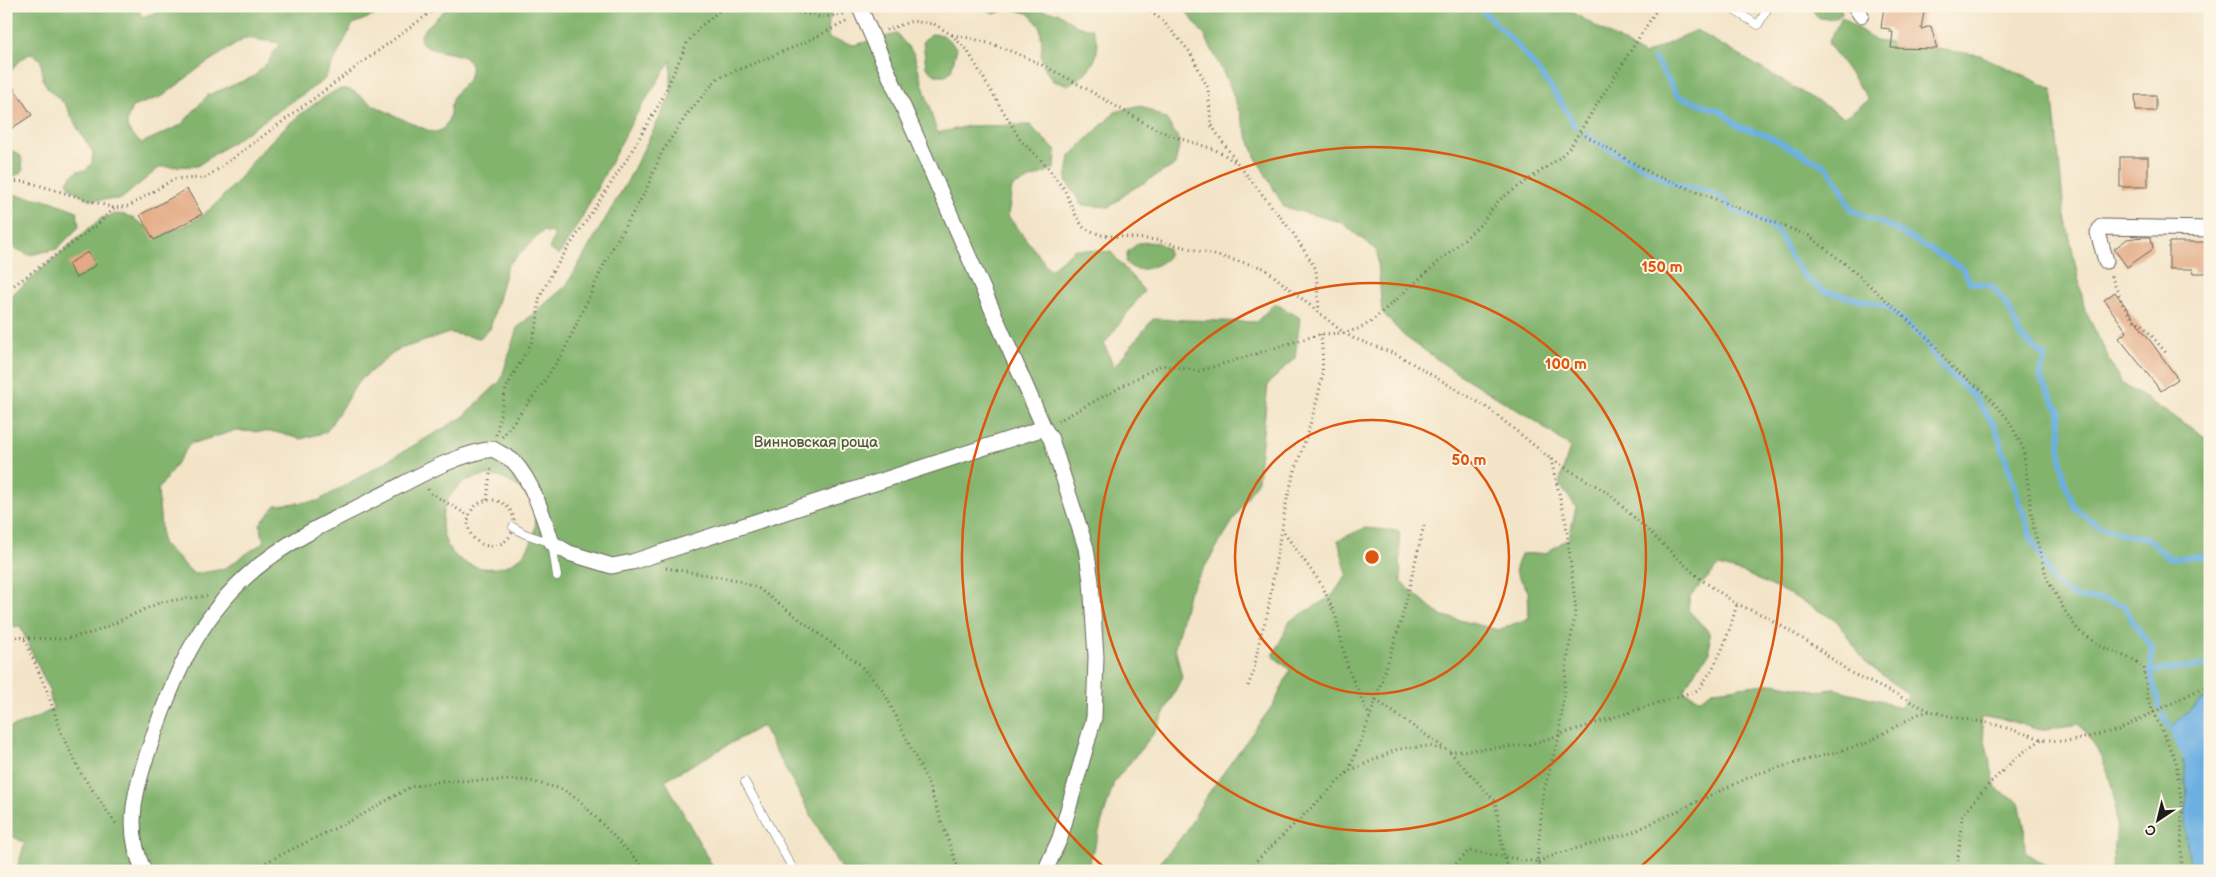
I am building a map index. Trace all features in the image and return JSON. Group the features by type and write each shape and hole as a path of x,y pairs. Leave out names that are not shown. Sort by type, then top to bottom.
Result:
{"street":[{"path":"860,10 1044,428 1051,439 1086,548 1091,581 1096,657 1094,718 1060,838 1045,871"},
{"path":"2106,261 2098,233 2102,227 2210,229"},
{"path":"144,871 138,858 133,837 132,813 138,778 161,712 199,630 238,583 269,557 315,530 422,475 474,452 493,449 513,461 525,479 540,506 552,543 569,554 612,566 632,562 1044,428"}],"lane":[{"path":"1727,6 1758,25 1769,6"},
{"path":"513,527 525,534 552,543 557,576"},
{"path":"745,782 794,871"}],"path":[{"path":"6,181 28,182 114,208 129,206 174,179 206,178 439,6"},
{"path":"493,449 506,388 531,343 537,324 539,299 553,271 652,118 687,43 700,27 725,6"},
{"path":"774,6 820,16 860,10"},
{"path":"1142,6 1162,20 1190,52 1208,88 1212,125 1238,164 1293,233 1316,269 1319,311"},
{"path":"1044,428 1162,365 1199,371 1321,334 1344,333 1362,328 1479,226 1499,200 1557,160 1570,148 1659,6"},
{"path":"493,449 537,392 564,351 609,254 645,192 662,152 688,113 718,78 799,45 860,10"},
{"path":"871,35 912,21 934,24 952,35 967,50 1021,141 1045,164 1064,189 1077,218 1084,228 1101,235 1157,240 1264,268 1344,333 1398,355 1488,408 1551,459 1608,493 1699,578 1737,604 1765,616 1799,636 1851,673 1930,711 1993,724 2042,739 2068,742 2118,730 2206,686 2210,686"},
{"path":"952,35 974,37 1004,47 1102,97 1153,128 1215,150 1238,164"},
{"path":"1581,133 1654,175 1809,236 1848,266 1930,340 1953,368 1984,392 2008,419 2023,448 2034,530 2047,579 2078,630 2100,646 2134,660 2144,668 2148,700 2176,761 2182,809 2181,871"},
{"path":"6,291 97,224 114,208"},
{"path":"2106,261 2124,307 2133,320 2141,323 2168,354"},
{"path":"1248,686 1254,670 1260,637 1267,616 1284,508 1294,468 1304,449 1322,380 1321,334"},
{"path":"6,350 9,361 6,364"},
{"path":"1544,871 1537,862 1543,794 1559,736 1568,653 1576,611 1566,523 1551,459"},
{"path":"422,475 429,492 469,516"},
{"path":"487,500 488,487"},
{"path":"487,500 494,500 507,506 511,512 513,527 511,534 500,544 485,545 473,537 468,523 469,516 476,505 487,500"},
{"path":"1349,771 1376,700 1402,618 1424,525"},
{"path":"1282,530 1322,585 1336,617 1348,669 1370,717"},
{"path":"660,567 737,580 759,590 859,664 884,692 927,781 959,871"},
{"path":"6,636 64,639 95,632 161,602 209,595"},
{"path":"1246,871 1349,771 1398,749 1428,746 1450,752 1528,745 1698,690 1714,669 1728,636 1737,604"},
{"path":"24,638 62,735 82,775 117,826"},
{"path":"1376,700 1450,752 1495,801 1504,856 1510,871"},
{"path":"1449,871 1469,851 1537,862 1560,853 1631,833 1756,774 1864,744 1916,715 1930,711"},
{"path":"1957,871 1962,816 2018,756 2042,739"},
{"path":"248,871 362,815 410,787 442,781 524,780 562,789 579,800 647,871"}],"green space":[{"path":"13,6 137,6 142,17 176,6 397,6 353,24 324,80 197,166 160,167 121,199 91,200 71,189 67,181 77,171 86,170 92,163 93,152 65,104 49,90 43,80 41,61 35,55 29,54 17,63 6,77 6,45 10,39 9,25","holes":["246,38 280,43 268,62 253,77 208,95 181,125 142,143 129,131 127,124 132,107 163,96 203,65"]},
{"name":"Винновская роща","path":"449,6 833,6 829,20 828,38 854,45 897,34 914,54 937,133 969,126 1030,125 1056,151 1055,168 1012,187 1008,216 1050,270 1075,249 1111,252 1144,291 1104,344 1114,367 1153,319 1256,322 1275,303 1300,318 1295,358 1268,384 1258,480 1188,594 1175,647 1182,677 1154,733 1114,782 1087,871 842,871 762,726 665,780 715,871 16,871 25,843 6,833 6,729 34,719 53,709 49,690 20,626 6,627 6,300 100,219 109,215 117,214 130,217 158,234 177,229 193,221 221,199 256,157 284,129 309,108 335,91 343,89 355,92 373,105 413,124 434,132 441,130 449,120 454,96 469,78 471,66 468,60 462,56 428,48 423,44 420,37 425,29","holes":["671,60 671,95 627,182 566,286 517,328 501,380 463,417 318,501 276,505 260,524 264,542 224,569 194,574 162,543 158,490 190,444 234,431 275,432 301,439 326,432 359,381 397,350 449,333 480,338 490,329 507,266 543,231 555,234 549,249 559,255 581,219 633,120","488,475 511,482 526,495 534,511 535,528 530,545 519,558 504,566 484,568 466,563 454,555 446,543 443,534 442,516 448,499 460,485 473,478"]},
{"path":"983,6 1041,6 1044,11 1059,13 1076,26 1092,29 1097,47 1094,62 1083,75 1068,85 1053,81 1046,71 1041,55 1040,26 1028,13 1009,8 994,14"},
{"path":"1182,6 1562,6 1644,55 1696,30 1844,117 1869,100 1828,43 1842,17 1876,41 1980,55 2052,89 2064,211 2085,310 2121,383 2210,440 2210,871 2110,871 2116,840 2116,809 2104,763 2088,736 2079,724 2039,730 1997,717 1980,718 1996,789 2019,802 2024,825 2025,852 2041,863 2060,871 1152,871 1186,832 1205,798 1275,702 1290,670 1273,656 1290,621 1332,596 1347,574 1338,540 1365,528 1399,531 1401,582 1440,615 1498,630 1529,618 1528,591 1515,571 1521,554 1546,553 1569,538 1576,507 1559,484 1570,447 1537,422 1454,371 1404,336 1382,312 1377,251 1341,222 1284,207 1255,156 1230,86 1205,36","holes":["1719,566 1744,573 1791,595 1837,621 1865,662 1909,695 1900,708 1883,701 1835,689 1815,691 1774,683 1714,690 1700,699 1683,691 1697,668 1710,652 1709,632 1688,610 1690,596"]},
{"path":"1812,6 1840,6 1842,14 1821,18 1816,15"},
{"path":"931,34 943,35 957,48 951,71 946,75 935,75 926,67 923,41"},
{"path":"1140,105 1166,119 1180,141 1175,165 1131,190 1109,207 1082,205 1066,181 1070,156 1115,112"},
{"path":"6,147 21,156 23,171 8,180"},
{"path":"6,193 51,201 77,211 79,227 57,249 29,255 6,244"},
{"path":"1139,243 1158,243 1168,249 1168,257 1153,267 1135,269 1130,266 1126,262 1128,251"}],"water":[{"path":"2210,695 2210,871 2191,871 2185,829 2187,791 2183,753 2171,728 2191,708"}],"building":[{"path":"1884,6 1924,12 1921,29 1931,26 1937,49 1891,48 1893,32 1890,32 1890,29 1881,28"},
{"path":"6,77 32,115 6,132"},
{"path":"2135,95 2156,95 2156,111 2136,111"},
{"path":"2120,157 2148,157 2148,187 2120,187"},
{"path":"187,189 202,214 154,240 140,215"},
{"path":"2151,237 2153,249 2127,267 2114,249 2127,239"},
{"path":"2169,242 2210,242 2210,273 2194,273 2193,269 2169,269"},
{"path":"88,252 96,265 76,278 68,264"},
{"path":"2115,292 2178,379 2161,391 2119,338 2127,332 2104,300"}],"waterway":[{"path":"1477,6 1505,32 1531,62 1544,78 1575,126"},
{"path":"1654,58 1678,96 1721,111 1738,126 1766,135 1827,167 1841,188 1851,210 1893,228 1962,268 1970,282 1993,287 2008,307 2022,338 2045,356 2040,378 2060,412 2060,452 2064,480 2075,508 2099,527 2127,535 2148,538 2169,558 2210,556"},
{"path":"1586,134 1603,146 1677,185 1704,190 1719,196 1736,212 1761,220 1779,233 1790,256 1805,277 1824,291 1886,306 1921,336 1942,367 1973,395 1995,426 2031,537 2055,584 2077,598 2102,599 2125,606 2136,627 2152,648 2151,671 2159,706"},
{"path":"2151,671 2210,665"},
{"path":"2163,714 2186,758"}]}
